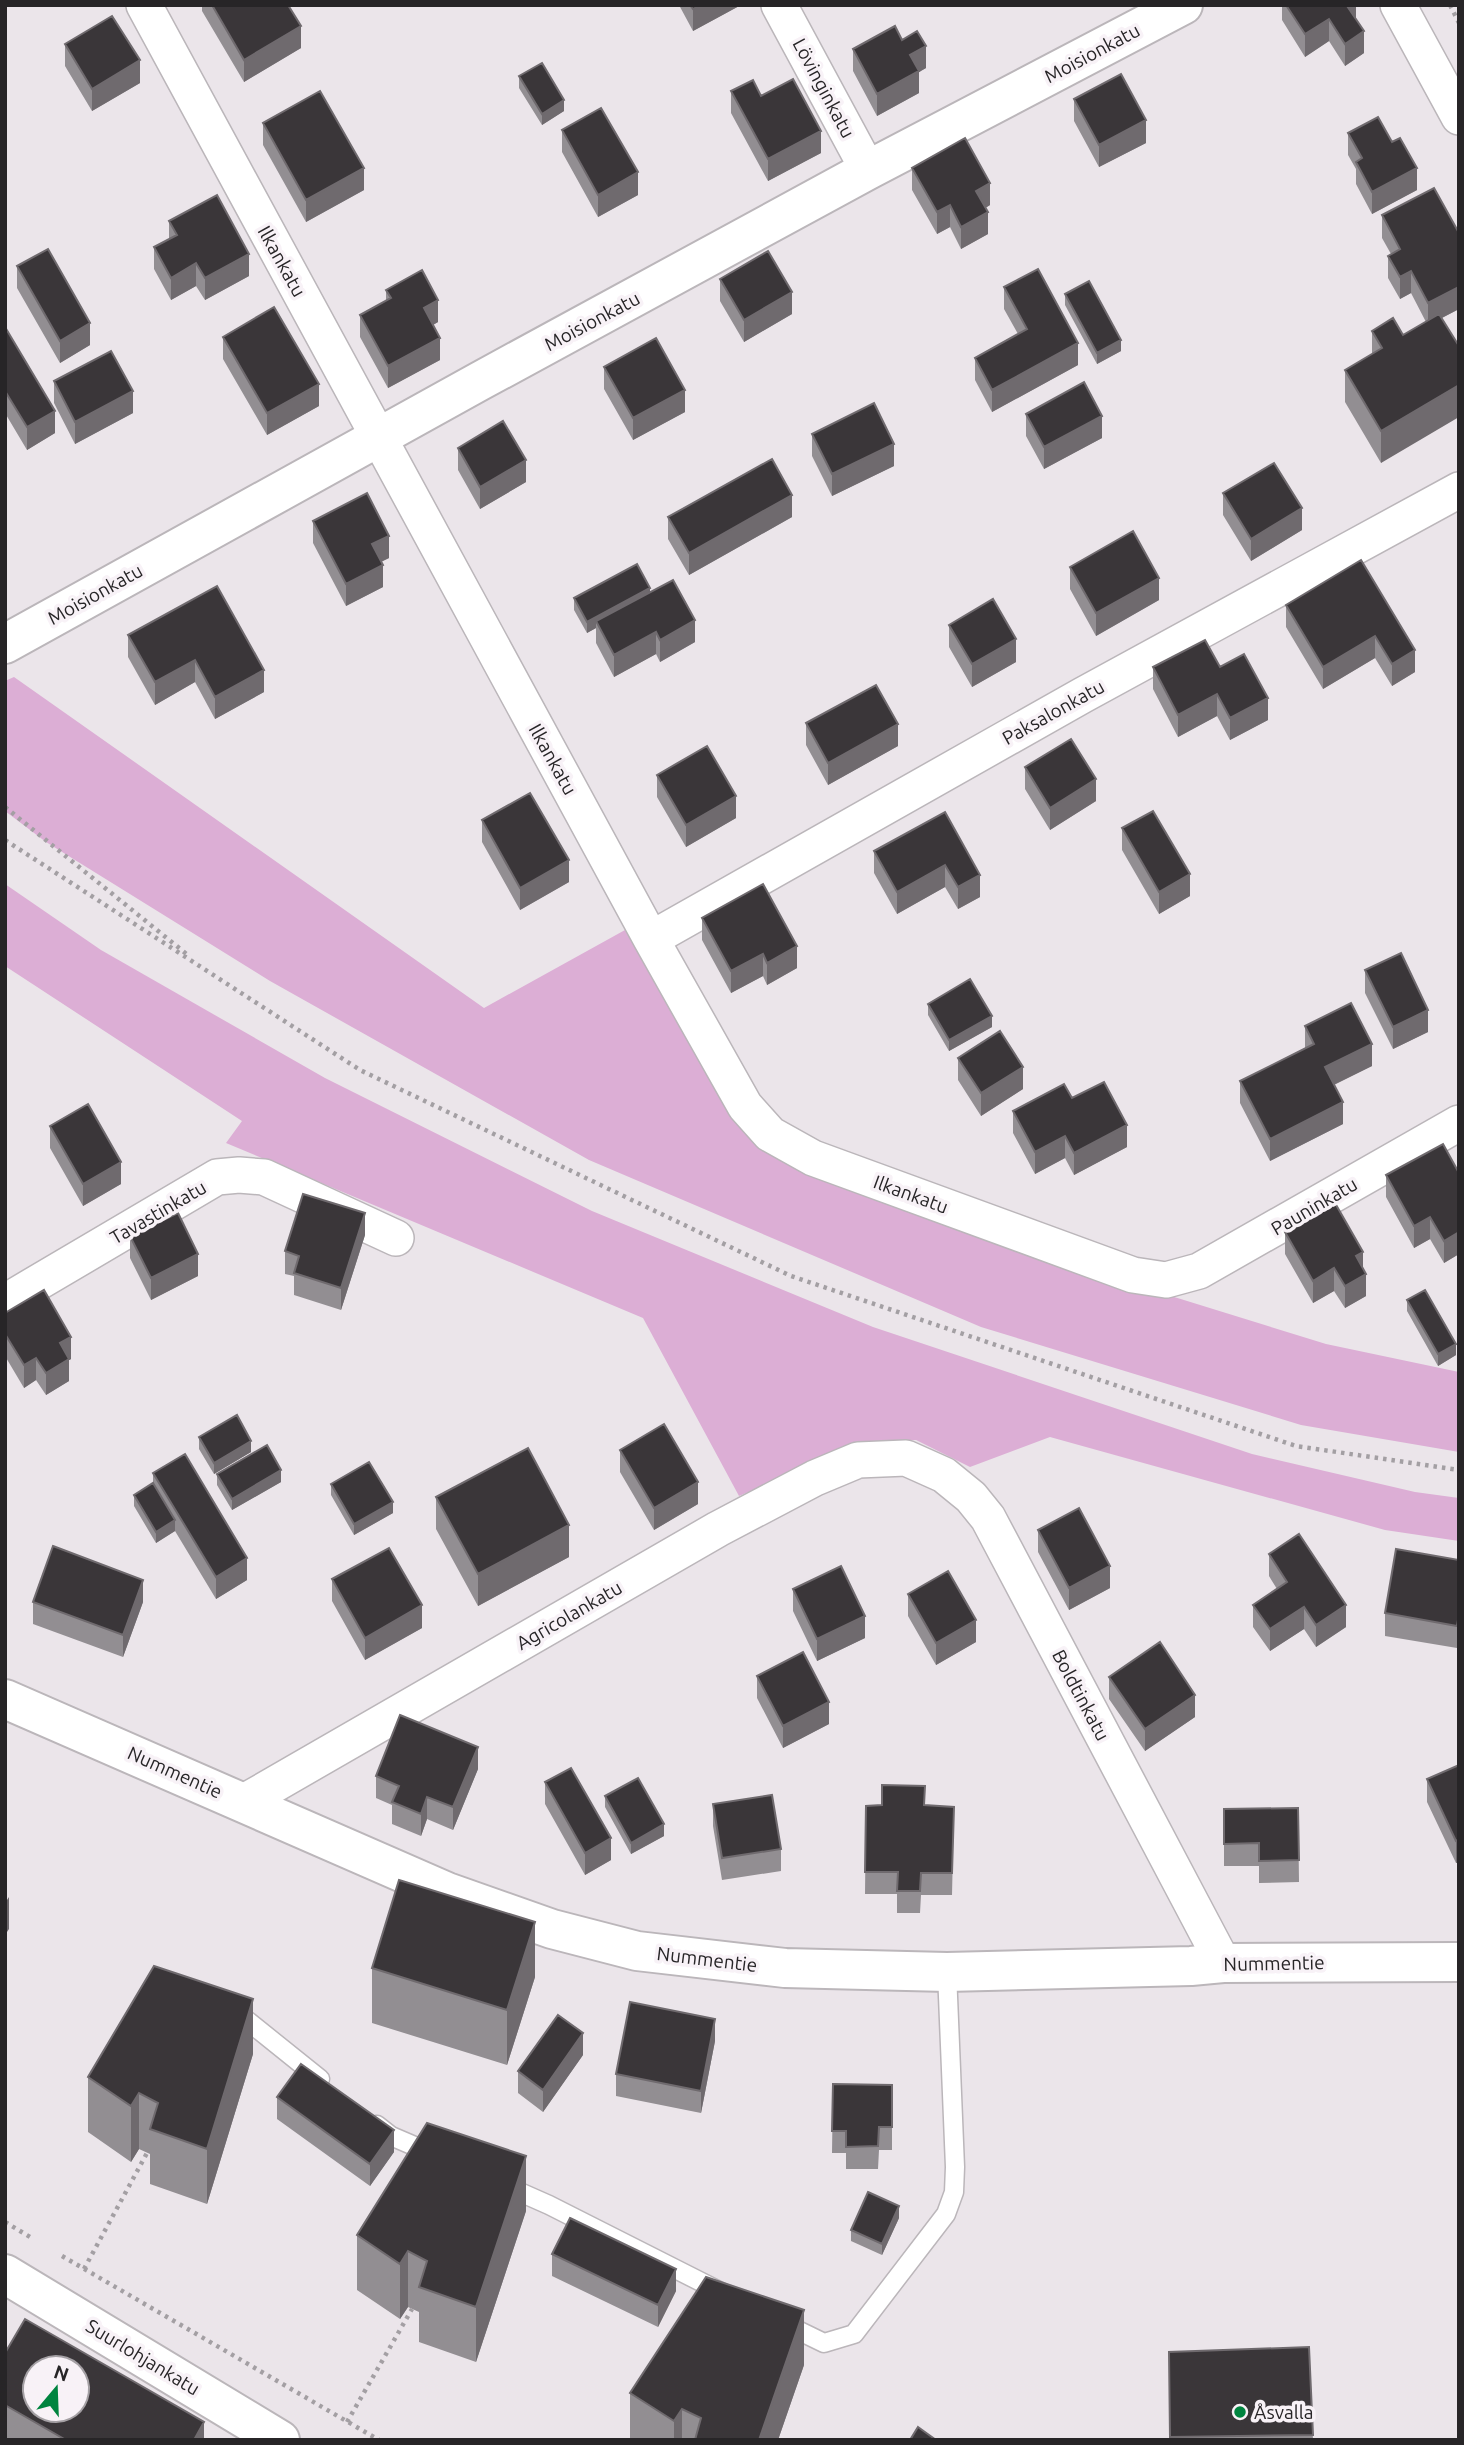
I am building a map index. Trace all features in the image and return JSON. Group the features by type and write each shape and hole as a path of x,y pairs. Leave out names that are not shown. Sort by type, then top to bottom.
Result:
{"street":[{"name":"Ilkankatu","path":"144,5 651,939 745,1106 771,1134 826,1163 1133,1275 1166,1280"},
{"name":"Lövinginkatu","path":"779,5 868,170"},
{"name":"Moisionkatu","path":"5,644 868,170 1183,5"},
{"path":"1398,5 1459,117"},
{"name":"Paksalonkatu","path":"651,939 1083,695 1459,490"},
{"name":"Pauninkatu","path":"1166,1280 1199,1271 1459,1124"},
{"name":"Tavastinkatu","path":"5,1302 218,1177 264,1177 396,1238"},
{"name":"Agricolankatu","path":"244,1802 718,1529 815,1478 859,1460 906,1458"},
{"name":"Boldtinkatu","path":"906,1458 944,1475 971,1497 988,1518 1223,1963"},
{"name":"Nummentie","path":"5,1699 447,1892 552,1929 637,1951 785,1968 947,1972 1223,1963 1459,1962"},
{"name":"Suurlohjankatu","path":"5,2274 280,2440"}],"lane":[{"path":"774,2318 824,2343 853,2334 946,2214 954,2192 955,2167 947,1972"},
{"path":"244,2018 339,2094"},
{"path":"360,2110 391,2136 452,2162"},
{"path":"489,2178 549,2205 736,2299"}],"path":[{"path":"1450,5 1459,23"},
{"path":"5,807 209,972"},
{"path":"5,840 360,1070 791,1276 1296,1446 1459,1470"},
{"path":"85,2269 146,2153"},
{"path":"5,2222 40,2242"},
{"path":"51,2249 379,2440"},
{"path":"347,2422 412,2309"}],"shaded area":[{"path":"14,677 484,1008 625,930 744,1131 777,1157 833,1184 1003,1244 1326,1344 1459,1372 1459,1452 1301,1425 981,1327 589,1160 270,981 46,842 5,811 5,681"},
{"path":"5,884 101,950 325,1078 592,1211 873,1327 1252,1454 1415,1492 1459,1498 1459,1541 1385,1530 1050,1437 970,1467 916,1440 864,1442 739,1496 643,1318 226,1143 242,1121 5,966"}],"building":[{"path":"212,5 288,5 301,26 244,60"},
{"path":"1286,5 1349,5 1347,6 1364,31 1345,44 1329,19 1305,34"},
{"path":"112,16 140,60 92,89 65,44"},
{"path":"895,26 902,40 917,31 926,46 910,55 919,71 877,94 853,49"},
{"path":"542,63 564,100 542,114 519,76"},
{"path":"1121,74 1146,120 1099,145 1074,99"},
{"path":"793,79 821,131 768,159 731,91 753,80 761,96"},
{"path":"320,91 364,168 306,200 263,123"},
{"path":"601,108 638,172 598,195 562,130"},
{"path":"1378,117 1392,142 1400,138 1417,168 1372,192 1356,162 1362,158 1348,133"},
{"path":"965,138 990,183 976,191 988,212 961,227 950,205 937,212 912,168"},
{"path":"1434,188 1459,233 1459,287 1428,303 1411,271 1400,277 1388,256 1400,249 1382,215"},
{"path":"217,195 249,254 205,278 196,263 171,278 154,247 177,235 169,221"},
{"path":"48,249 90,323 60,341 17,266"},
{"path":"768,251 792,292 744,320 720,279"},
{"path":"1038,269 1078,343 992,390 975,358 1027,329 1004,287"},
{"path":"422,270 438,300 424,308 440,338 388,366 360,315 391,298 386,290"},
{"path":"1089,281 1121,340 1097,353 1065,294"},
{"path":"274,307 319,384 267,413 223,337"},
{"path":"1439,314 1459,346 1459,385 1381,431 1345,370 1382,348 1372,331 1393,318 1403,335"},
{"path":"5,327 55,411 27,427 5,391"},
{"path":"656,338 685,390 633,418 604,367"},
{"path":"111,351 133,391 75,422 54,381"},
{"path":"1084,382 1102,416 1044,447 1026,414"},
{"path":"874,403 894,444 832,474 812,434"},
{"path":"503,421 526,460 480,487 458,448"},
{"path":"772,459 792,495 689,553 668,517"},
{"path":"1274,463 1302,508 1251,539 1223,493"},
{"path":"367,493 389,536 372,544 383,565 346,584 313,521"},
{"path":"1133,531 1159,578 1096,613 1070,567"},
{"path":"1361,560 1415,650 1392,664 1375,636 1323,667 1286,605"},
{"path":"637,564 650,588 587,622 574,598"},
{"path":"673,580 695,620 660,640 656,632 614,655 596,621"},
{"path":"217,586 264,670 215,697 195,660 155,682 128,635"},
{"path":"993,599 1016,639 972,664 949,625"},
{"path":"1205,640 1220,667 1244,654 1268,698 1230,718 1217,694 1178,715 1153,667"},
{"path":"876,685 898,724 828,763 806,723"},
{"path":"1071,739 1096,779 1050,808 1025,767"},
{"path":"707,746 736,796 686,825 657,775"},
{"path":"530,793 569,860 520,888 482,820"},
{"path":"1153,811 1190,874 1159,892 1122,828"},
{"path":"945,812 980,875 958,887 945,865 897,892 874,851"},
{"path":"763,884 797,946 767,963 763,954 731,971 702,918"},
{"path":"1401,953 1428,1010 1393,1027 1365,970"},
{"path":"970,979 992,1016 949,1040 928,1004"},
{"path":"1351,1003 1372,1044 1325,1067 1343,1102 1270,1139 1240,1081 1314,1044 1305,1026"},
{"path":"1000,1031 1023,1067 981,1093 958,1058"},
{"path":"1104,1082 1127,1125 1074,1153 1065,1136 1035,1152 1013,1111 1064,1084 1072,1098"},
{"path":"88,1104 121,1162 83,1184 50,1126"},
{"path":"1443,1144 1459,1173 1459,1232 1444,1241 1430,1217 1414,1226 1386,1175"},
{"path":"303,1194 365,1213 341,1288 294,1273 299,1256 285,1251"},
{"path":"1335,1203 1363,1252 1356,1256 1366,1274 1345,1286 1334,1268 1313,1281 1285,1232"},
{"path":"178,1213 198,1254 151,1278 130,1236"},
{"path":"44,1290 71,1337 60,1343 69,1359 46,1373 36,1358 24,1365 5,1334 5,1313"},
{"path":"1425,1290 1456,1344 1438,1354 1407,1300"},
{"path":"237,1415 251,1441 214,1463 199,1437"},
{"path":"664,1424 698,1482 654,1508 620,1450"},
{"path":"267,1445 281,1470 232,1499 217,1474"},
{"path":"528,1448 569,1525 478,1574 436,1497"},
{"path":"185,1454 247,1558 216,1577 153,1473"},
{"path":"369,1462 393,1502 354,1524 331,1484"},
{"path":"153,1483 175,1520 156,1532 134,1495"},
{"path":"1079,1508 1110,1566 1069,1588 1038,1530"},
{"path":"1299,1534 1346,1605 1316,1625 1304,1607 1270,1629 1253,1605 1287,1582 1269,1554"},
{"path":"53,1546 143,1580 123,1635 33,1602"},
{"path":"389,1548 422,1605 365,1638 332,1579"},
{"path":"1396,1549 1459,1560 1457,1626 1385,1613"},
{"path":"841,1566 865,1616 817,1639 793,1589"},
{"path":"948,1571 976,1620 936,1643 908,1594"},
{"path":"1160,1642 1195,1695 1145,1729 1109,1677"},
{"path":"803,1652 829,1702 783,1726 757,1676"},
{"path":"400,1715 478,1747 453,1807 427,1797 421,1814 392,1802 399,1786 376,1776"},
{"path":"1459,1765 1459,1840 1456,1841 1427,1779"},
{"path":"571,1768 611,1838 585,1853 545,1782"},
{"path":"638,1778 664,1824 631,1843 605,1796"},
{"path":"882,1785 925,1786 924,1805 954,1807 952,1873 921,1873 920,1891 897,1891 898,1872 865,1872 866,1806 882,1805"},
{"path":"772,1795 781,1849 722,1858 713,1804"},
{"path":"1298,1808 1299,1860 1259,1861 1259,1843 1224,1844 1224,1809"},
{"path":"399,1880 535,1922 507,2010 372,1968"},
{"path":"154,1966 253,1999 207,2149 150,2129 158,2103 139,2093 131,2106 88,2077"},
{"path":"630,2002 715,2019 701,2091 616,2074"},
{"path":"558,2015 583,2033 543,2090 518,2071"},
{"path":"301,2064 394,2130 370,2164 277,2097"},
{"path":"833,2084 892,2085 892,2127 879,2127 878,2146 846,2147 846,2131 832,2131"},
{"path":"427,2123 526,2156 476,2307 419,2287 427,2261 408,2251 400,2264 357,2235"},
{"path":"868,2192 899,2206 882,2244 851,2230"},
{"path":"570,2218 676,2269 658,2305 552,2254"},
{"path":"706,2277 804,2310 759,2440 695,2440 701,2418 682,2409 674,2421 630,2393"},
{"path":"25,2319 86,2354 21,2354 21,2414 5,2405 5,2353"},
{"name":"Åsvalla","path":"1309,2347 1313,2435 1170,2437 1169,2352"},
{"path":"91,2357 204,2422 194,2440 66,2440 38,2424 91,2424"},
{"path":"918,2427 936,2440 910,2440"}],"place":[{"name":"Åsvalla","path":"1240,2412"}]}
